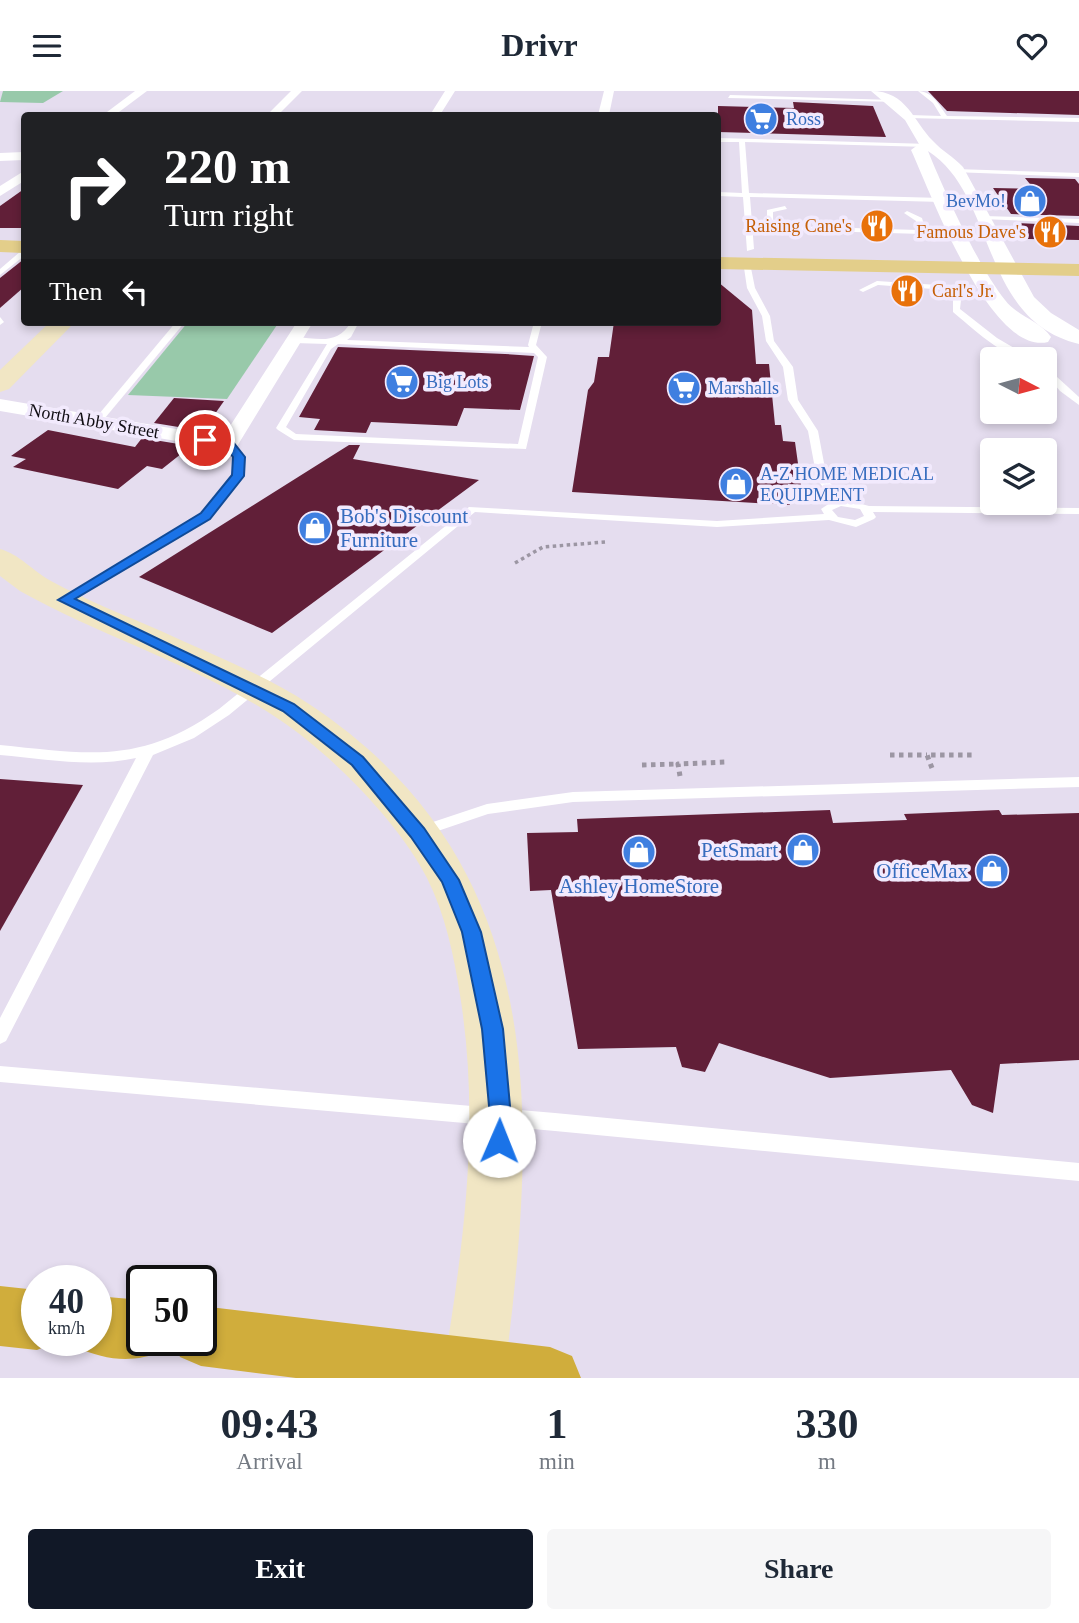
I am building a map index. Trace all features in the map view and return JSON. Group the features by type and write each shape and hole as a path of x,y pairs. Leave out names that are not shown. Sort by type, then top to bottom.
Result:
{"highway":[{"path":"0,1316 21,1318"},
{"path":"217,1338 550,1378"}],"main road":[{"path":"721,250 748,256 971,260 1079,254"},
{"path":"721,262 748,256"},
{"path":"1004,260 1079,270"},
{"path":"0,384 59,326"},
{"path":"0,559 34,584 254,689 288,708 358,761 418,833 450,880 471,932 493,1029 500,1117 493,1236 473,1378"}],"street":[{"path":"112,112 142,91"},
{"path":"275,112 297,91"},
{"path":"437,112 450,91"},
{"path":"604,112 608,91"},
{"path":"878,91 894,101 910,117 928,145 941,149 984,218 1017,288 1036,311 1079,338"},
{"path":"928,145 919,149 942,200 971,260 1006,315 1043,338 1079,354"},
{"path":"0,157 21,156"},
{"path":"0,192 21,177"},
{"path":"229,445 303,326"},
{"name":"North Abby Street","path":"0,405 229,445"}],"lane":[{"path":"921,91 931,98 945,117"},
{"path":"730,97 894,101"},
{"path":"910,117 1079,120"},
{"path":"721,140 928,145"},
{"path":"742,141 751,288 766,316 770,341 789,367 793,400 813,431 822,479 839,502"},
{"path":"956,171 1079,175"},
{"path":"721,194 942,200"},
{"path":"785,208 769,211 770,222 787,228 922,232 919,220 907,213"},
{"path":"984,218 1079,221"},
{"path":"0,274 9,246"},
{"path":"863,290 877,283 945,286 954,292 956,310 1007,347"},
{"path":"97,422 178,326"},
{"path":"353,326 348,335 328,347 281,428 294,437 522,447 543,357 532,345 537,326"},
{"path":"294,340 536,350"},
{"path":"1057,380 1077,398"},
{"path":"65,600 206,516 238,476 239,457 229,445"},
{"path":"829,517 828,506 839,502 858,503 868,509 1079,511"},
{"path":"0,750 94,756 147,752 175,743 203,728 254,689 473,509 717,524 829,517 841,523 863,523 870,517 868,509"},
{"path":"0,1036 147,752"},
{"path":"418,833 487,809 573,797 1079,782"},
{"path":"0,1074 500,1117 1079,1172"}],"path":[{"path":"515,563 543,547 606,543"},
{"path":"890,755 974,755"},
{"path":"927,755 933,769"},
{"path":"642,765 727,762"},
{"path":"678,764 681,781"}],"green space":[{"path":"3,91 63,91 43,103 0,102"},
{"path":"185,326 276,326 227,399 128,395"}],"building":[{"path":"928,91 1079,91 1079,115 947,111"},
{"path":"793,102 873,106 886,137 721,132 721,112 718,112 718,106 794,108"},
{"path":"1025,178 1075,179 1079,184 1079,216 1011,214 993,188 1034,189"},
{"path":"21,191 21,228 0,228 0,206"},
{"name":"Famous Dave's","path":"1017,223 1079,226 1079,240 1028,239"},
{"path":"21,261 21,290 0,308 0,278"},
{"path":"721,284 752,310 756,364 769,364 775,425 781,425 783,441 795,442 801,485 788,484 790,505 572,492 588,390 594,382 598,357 609,357 613,326 721,326"},
{"path":"338,347 534,356 520,410 464,408 457,426 371,422 366,433 314,430 320,419 299,417"},
{"path":"174,398 224,401 203,431 154,423"},
{"path":"48,430 135,447 142,438 191,446 162,469 147,466 118,489 13,467 26,459 11,456"},
{"name":"Bob's Discount Furniture","path":"349,445 360,445 353,459 479,480 272,633 139,577"},
{"path":"0,779 83,785 0,931"},
{"path":"830,810 833,823 907,820 904,814 999,810 1002,815 1079,813 1079,1060 1000,1064 993,1113 972,1105 951,1070 830,1078 719,1043 705,1072 682,1067 676,1047 578,1049 551,890 530,891 527,833 578,832 577,819"}],"place":[{"name":"Ross","path":"761,119"},
{"name":"BevMo!","path":"1030,201"},
{"name":"Raising Cane's","path":"877,226"},
{"name":"Famous Dave's","path":"1050,232"},
{"name":"Carl's Jr.","path":"907,291"},
{"name":"Big Lots","path":"402,382"},
{"name":"Marshalls","path":"684,388"},
{"name":"A-Z HOME MEDICAL EQUIPMENT","path":"736,484"},
{"name":"Bob's Discount Furniture","path":"315,528"},
{"name":"PetSmart","path":"803,850"},
{"name":"Ashley HomeStore","path":"639,852"},
{"name":"OfficeMax","path":"992,871"}],"route":[{"path":"205,440 229,445 239,457 238,476 206,516 65,600 254,689 288,708 322,731 358,761 418,833 450,880 471,932 493,1029 500,1117 499,1141"}]}
